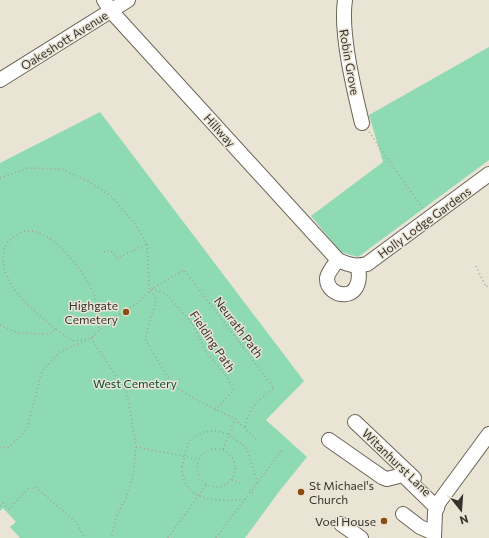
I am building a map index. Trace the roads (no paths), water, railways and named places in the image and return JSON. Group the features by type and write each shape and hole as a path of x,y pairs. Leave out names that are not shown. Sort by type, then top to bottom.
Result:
{"street":[{"name":"Oakeshott Avenue","path":"0,80 108,5 128,0"},
{"name":"Robin Grove","path":"345,0 343,14 344,31 362,123"},
{"name":"Hillway","path":"108,5 338,260"},
{"name":"Holly Lodge Gardens","path":"358,267 367,264 489,174"},
{"path":"338,260 348,265 358,267 359,282 354,290 345,294 336,293 329,286 327,280 328,274 338,260"},
{"name":"Witanhurst Lane","path":"356,422 438,505"},
{"path":"403,514 434,536 438,505 489,434"},
{"path":"329,440 382,477 387,479 403,474 438,505"},
{"path":"340,524 361,538"}],"place":[{"name":"Highgate Cemetery","path":"126,312"},
{"name":"St Michael's Church","path":"301,492"},
{"name":"Voel House","path":"384,521"}],"park label":[{"name":"West Cemetery","path":"135,383"}]}
